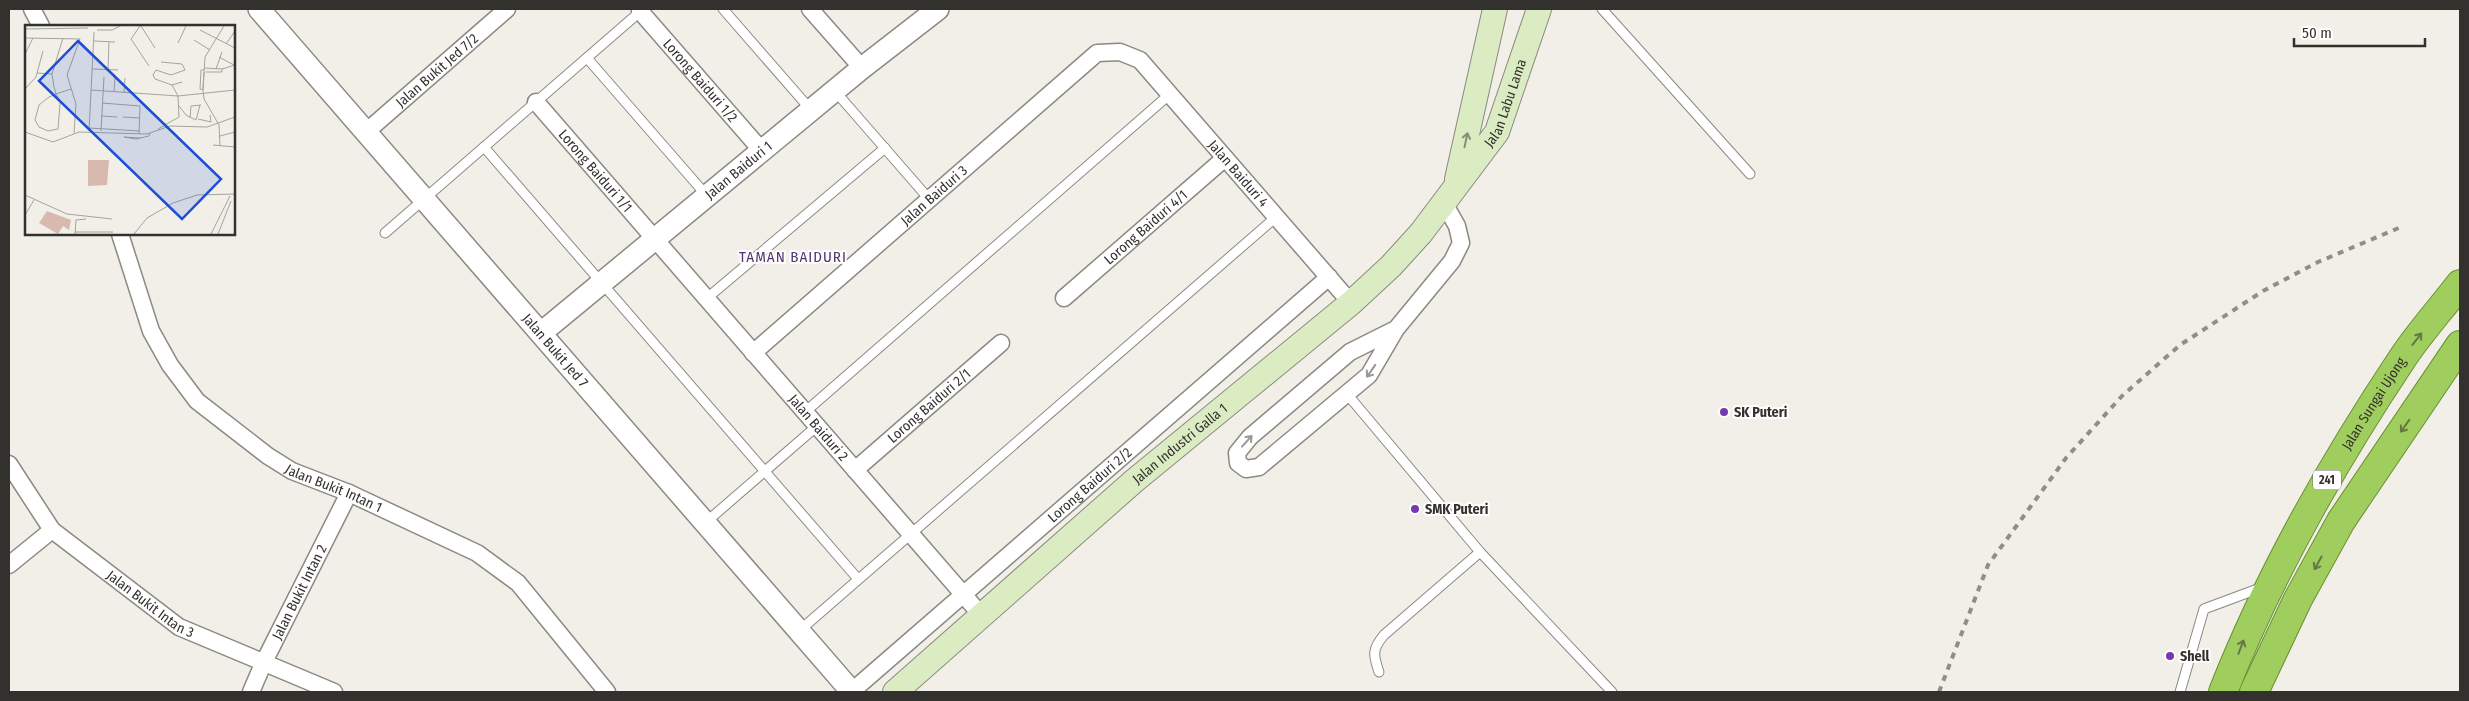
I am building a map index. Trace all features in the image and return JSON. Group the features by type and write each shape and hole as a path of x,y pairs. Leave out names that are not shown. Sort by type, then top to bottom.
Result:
{"highway":[{"name":"Jalan Sungai Ujong","path":"2223,692 2246,634 2315,499 2398,366 2460,284"},
{"name":"241","path":"2254,692 2298,599 2341,521 2460,345"}],"main road":[{"path":"1450,195 1495,9"},
{"name":"Jalan Labu Lama","path":"1450,195 1497,132 1539,9"},
{"name":"Jalan Industri Galla 1","path":"895,692 1134,481 1351,303 1391,266 1450,195"}],"street":[{"path":"32,9 40,25"},
{"name":"Jalan Bukit Jed 7","path":"259,9 852,692"},
{"name":"Jalan Bukit Jed 7/2","path":"366,132 507,9"},
{"path":"810,9 862,68"},
{"name":"Jalan Baiduri 1","path":"541,333 862,68 938,9"},
{"name":"Lorong Baiduri 1/2","path":"642,10 762,151"},
{"name":"Jalan Baiduri 4","path":"1120,52 1140,60 1351,303"},
{"name":"Jalan Baiduri 3","path":"753,352 1098,54 1120,52"},
{"name":"Lorong Baiduri 1/1","path":"536,102 655,239"},
{"name":"Lorong Baiduri 4/1","path":"1064,298 1225,158"},
{"path":"1396,329 1350,352 1250,438 1237,453 1238,463 1246,470 1259,466 1370,375 1396,329 1452,260 1461,243 1450,195"},
{"name":"Jalan Bukit Intan 1","path":"120,235 150,331 170,365 197,401 268,456 292,471 349,494 477,553 518,583 607,692"},
{"name":"Jalan Baiduri 2","path":"655,239 982,616"},
{"name":"Lorong Baiduri 2/2","path":"852,692 1329,277"},
{"name":"Lorong Baiduri 2/1","path":"855,470 1001,343"},
{"name":"Jalan Bukit Intan 3","path":"9,464 52,530 179,627 263,664 334,692"},
{"name":"Jalan Bukit Intan 2","path":"252,692 263,664 349,494"},
{"path":"9,565 52,530"}],"lane":[{"path":"722,9 811,110"},
{"path":"1602,9 1750,174"},
{"path":"385,233 642,10"},
{"path":"587,58 707,196"},
{"path":"835,91 929,200"},
{"path":"804,412 1170,94"},
{"path":"484,147 858,579"},
{"path":"706,299 885,148"},
{"path":"799,631 1276,217"},
{"path":"1347,394 1480,552 1612,692"},
{"path":"705,524 817,426"},
{"path":"1379,672 1375,660 1375,646 1384,635 1480,552"},
{"path":"2180,692 2204,609 2270,584"}],"railway":[{"path":"1939,692 1988,565 2066,458 2122,396 2180,345 2263,291 2318,262 2401,227"}],"place":[{"name":"SK Puteri","path":"1724,412"},
{"name":"SMK Puteri","path":"1415,509"},
{"name":"Shell","path":"2170,656"}],"district":[{"name":"TAMAN BAIDURI","path":"793,257"}]}
